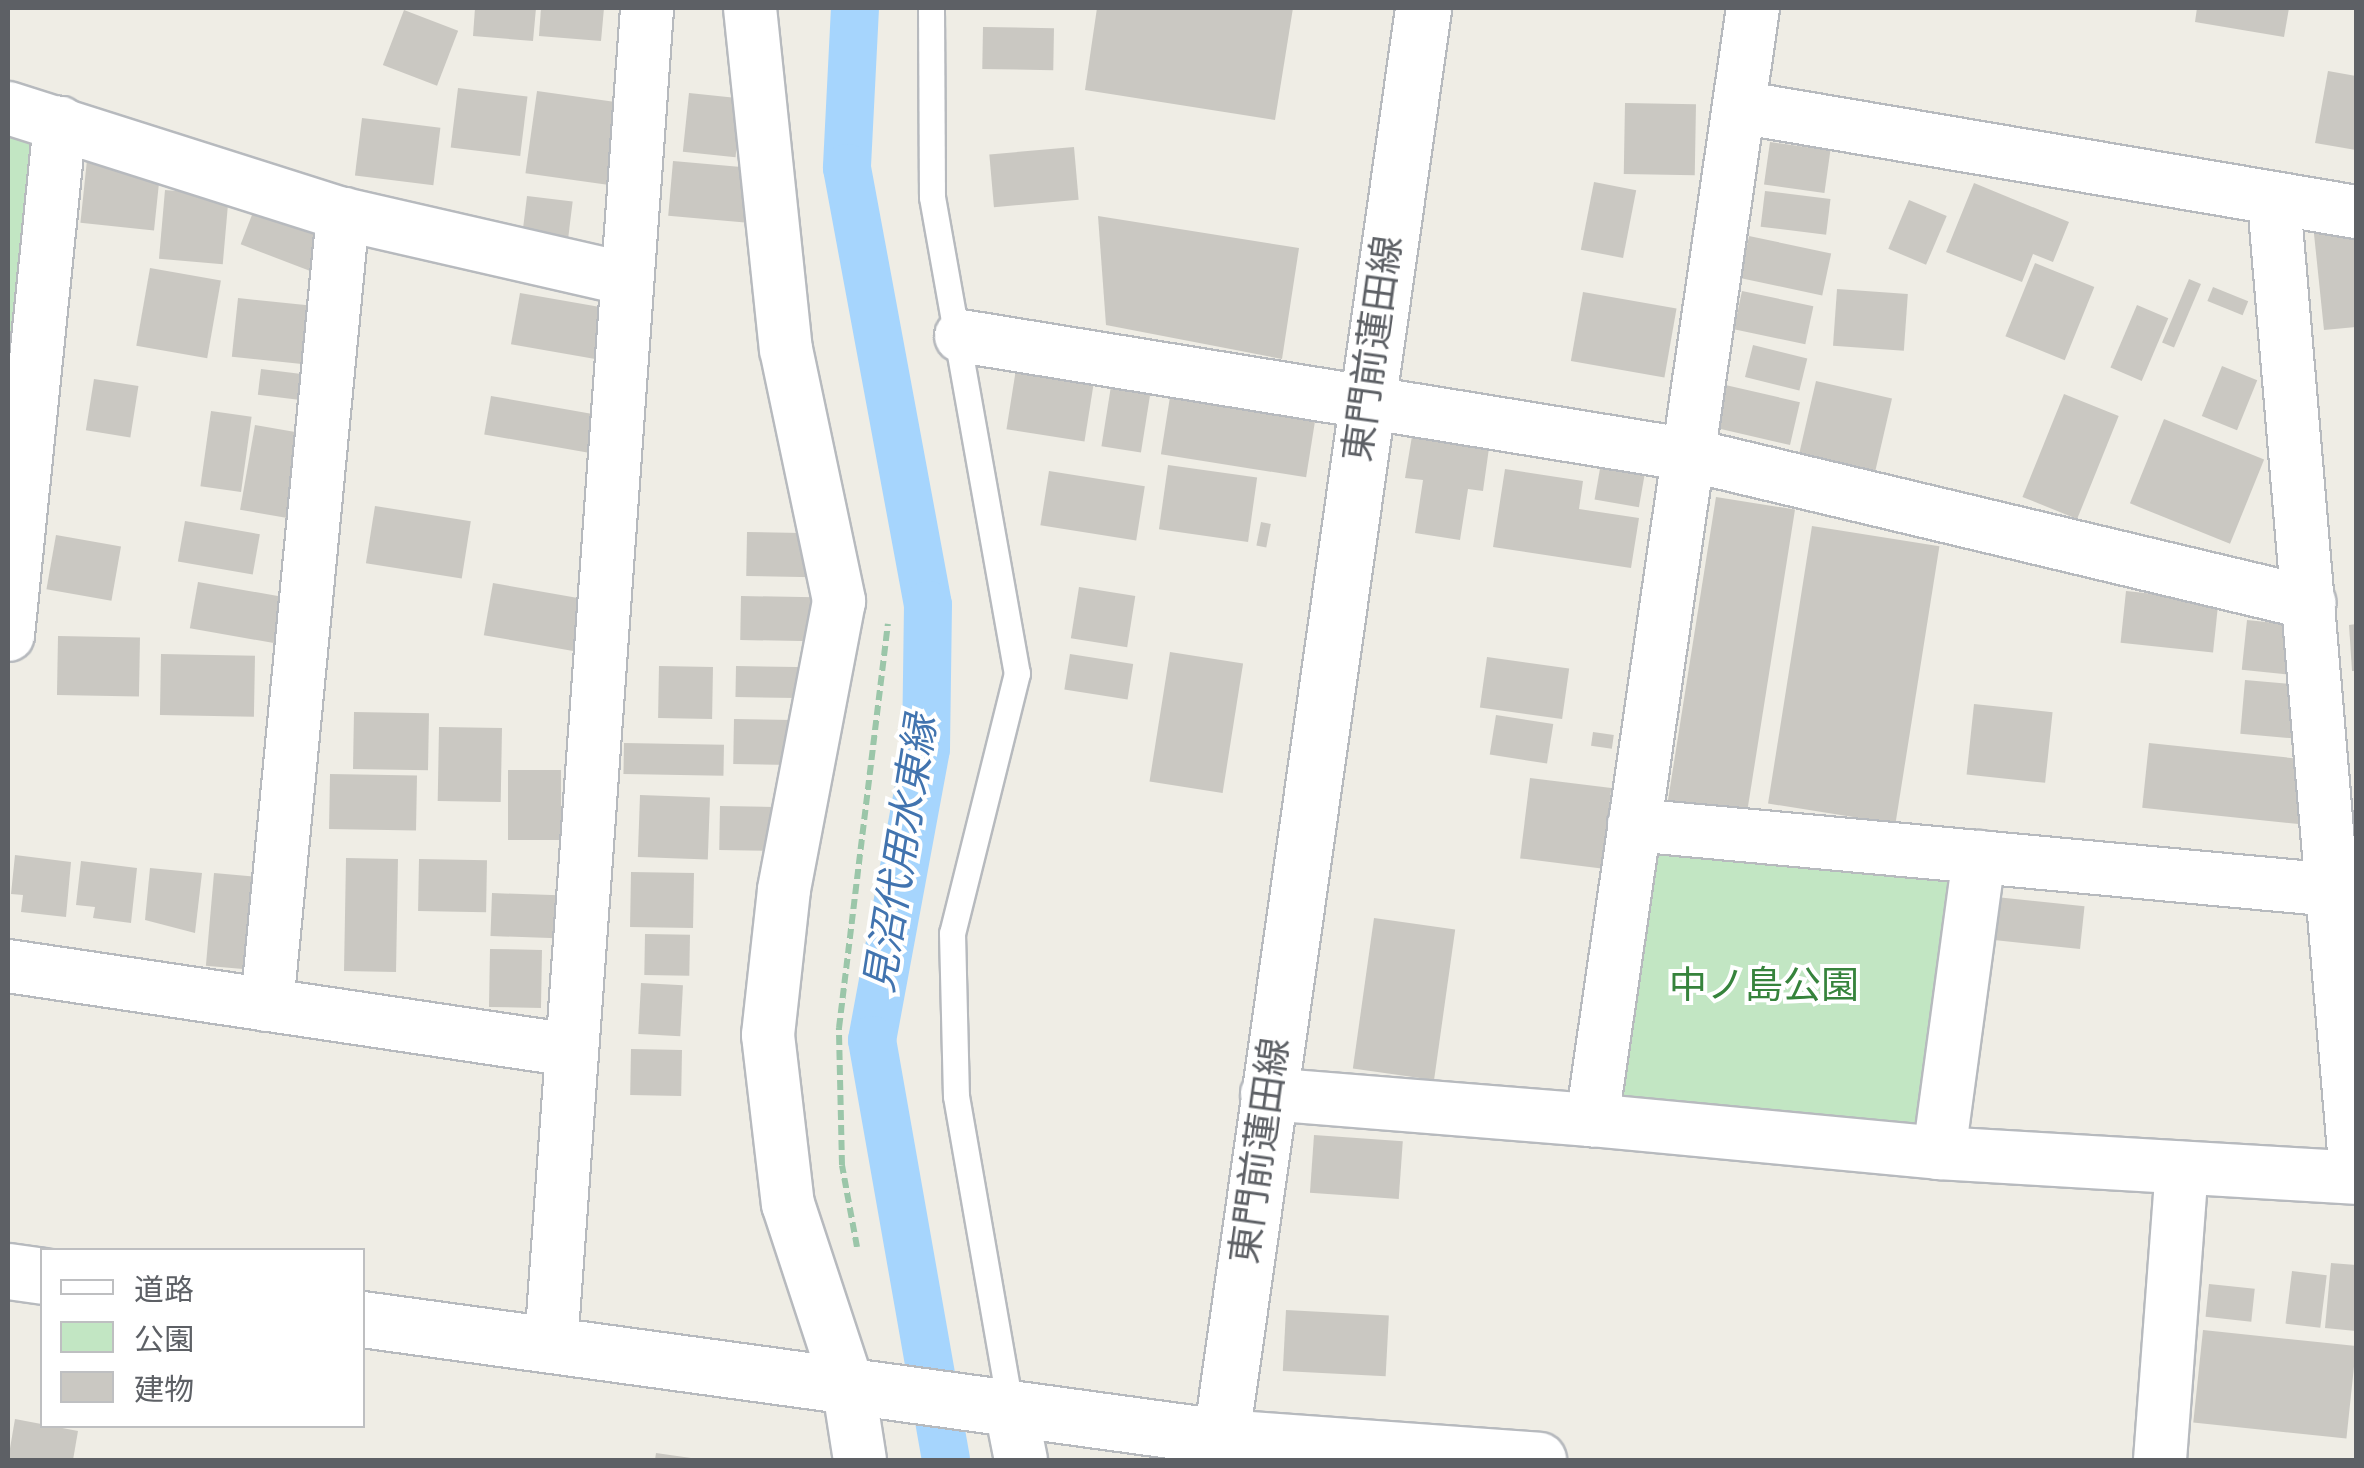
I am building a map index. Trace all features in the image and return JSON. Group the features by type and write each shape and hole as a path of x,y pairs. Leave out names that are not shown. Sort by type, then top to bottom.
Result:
{"main road":[{"name":"東門前蓮田線","path":"1221,1437 1422,8"},
{"path":"8,1271 40,1276"},
{"path":"365,1320 905,1397 1006,1426 1538,1460"}],"street":[{"path":"551,1345 623,278 647,8"},
{"path":"750,8 786,348 839,601 784,890 768,1035 788,1204 849,1390 860,1460"},
{"path":"1592,1120 1753,8"},
{"path":"1740,107 2356,212"},
{"path":"8,108 343,214 623,278"},
{"path":"8,635 19,425 60,123"},
{"path":"1267,1094 1939,1153 2356,1177 2274,201"},
{"path":"267,1005 343,214"},
{"path":"961,336 1690,455 2310,602"},
{"path":"1634,825 2334,890"},
{"path":"1939,1153 1979,857"},
{"path":"8,966 570,1050"},
{"path":"2160,1460 2182,1168"}],"lane":[{"path":"931,8 932,197 961,336 1017,673 952,933 956,1096 1006,1426"}],"green space":[{"path":"8,129 34,137 8,402"},
{"name":"中ノ島公園","path":"1666,849 1955,874 1935,1107 1913,1125 1630,1104 1615,1088 1649,865"}],"building":[{"path":"475,8 536,8 533,41 473,36"},
{"path":"541,8 604,8 601,41 539,36"},
{"path":"1097,8 1293,8 1275,120 1085,90"},
{"path":"2197,8 2289,8 2284,37 2195,22"},
{"path":"404,10 458,31 437,86 383,65"},
{"path":"983,27 1054,28 1053,70 982,69"},
{"path":"2328,71 2356,76 2356,150 2315,143"},
{"path":"458,88 527,97 520,156 451,148"},
{"path":"537,91 626,104 615,186 525,173"},
{"path":"689,93 742,99 736,157 683,152"},
{"path":"1625,103 1696,104 1695,175 1624,174"},
{"path":"362,118 440,128 433,185 355,176"},
{"path":"1770,142 1830,150 1824,193 1764,185"},
{"path":"1074,147 1079,200 994,207 989,154"},
{"path":"87,160 161,168 154,230 80,223"},
{"path":"673,161 750,168 745,223 668,216"},
{"path":"1594,182 1636,190 1623,258 1581,250"},
{"path":"1974,183 2069,222 2053,262 2033,254 2022,282 1946,252"},
{"path":"165,190 229,196 223,264 159,259"},
{"path":"1765,191 1831,199 1826,235 1761,227"},
{"path":"527,196 573,202 568,242 522,237"},
{"path":"1909,200 1947,216 1926,265 1888,249"},
{"path":"255,207 334,237 320,275 241,244"},
{"path":"1098,216 1299,248 1282,359 1106,325"},
{"path":"2356,231 2356,327 2324,330 2314,234"},
{"path":"1749,236 1831,253 1822,296 1740,278"},
{"path":"2035,263 2094,287 2065,360 2005,336"},
{"path":"150,268 221,281 207,358 136,346"},
{"path":"2189,279 2201,284 2174,348 2162,343"},
{"path":"2213,287 2248,301 2243,315 2207,301"},
{"path":"1837,289 1908,294 1904,351 1833,346"},
{"path":"1742,291 1813,306 1805,344 1734,329"},
{"path":"1583,292 1677,308 1664,377 1571,361"},
{"path":"520,293 606,308 597,359 511,344"},
{"path":"238,298 318,306 311,365 232,357"},
{"path":"2137,305 2168,318 2142,381 2110,368"},
{"path":"1753,345 1807,359 1799,391 1745,377"},
{"path":"2222,366 2257,380 2237,430 2202,416"},
{"path":"261,369 312,375 308,401 258,395"},
{"path":"1016,369 1094,381 1084,442 1006,429"},
{"path":"94,379 138,386 130,437 86,430"},
{"path":"1816,381 1892,399 1875,471 1799,453"},
{"path":"1721,384 1800,402 1790,445 1711,427"},
{"path":"1111,386 1151,392 1141,453 1101,446"},
{"path":"2064,394 2119,416 2077,519 2022,497"},
{"path":"491,396 595,414 589,453 484,434"},
{"path":"1170,397 1315,420 1306,477 1161,454"},
{"path":"211,411 252,417 241,492 200,486"},
{"path":"2164,419 2264,459 2230,544 2130,503"},
{"path":"255,425 305,434 290,519 240,510"},
{"path":"1412,436 1489,448 1483,491 1468,489 1460,540 1415,533 1423,480 1405,478"},
{"path":"1601,463 1645,471 1639,507 1595,499"},
{"path":"1168,465 1257,478 1248,542 1159,529"},
{"path":"1505,469 1583,481 1579,509 1639,518 1631,568 1493,547"},
{"path":"1049,471 1145,486 1136,540 1040,525"},
{"path":"1716,497 1795,510 1747,815 1668,802"},
{"path":"375,506 471,521 462,578 366,563"},
{"path":"185,521 260,534 253,575 178,561"},
{"path":"1261,522 1271,524 1266,547 1256,546"},
{"path":"1812,526 1939,546 1895,824 1768,804"},
{"path":"747,532 814,533 813,577 746,576"},
{"path":"56,535 121,546 111,601 46,589"},
{"path":"198,582 297,600 289,646 190,628"},
{"path":"493,583 587,599 577,652 484,635"},
{"path":"1079,587 1135,596 1127,647 1071,638"},
{"path":"2126,591 2218,601 2213,652 2121,643"},
{"path":"741,596 815,597 814,641 740,640"},
{"path":"2247,620 2304,626 2298,676 2242,670"},
{"path":"2356,624 2356,671 2352,671 2349,625"},
{"path":"58,636 140,637 139,696 57,695"},
{"path":"1170,652 1243,664 1223,793 1150,781"},
{"path":"161,654 255,656 254,717 160,715"},
{"path":"1070,654 1133,664 1128,700 1064,690"},
{"path":"1487,657 1569,669 1562,719 1480,708"},
{"path":"659,666 713,667 712,719 658,718"},
{"path":"736,666 814,667 813,698 735,697"},
{"path":"2245,680 2297,685 2292,738 2240,734"},
{"path":"1974,704 2053,712 2045,783 1967,775"},
{"path":"354,712 429,713 428,770 353,769"},
{"path":"1496,715 1553,724 1547,764 1490,755"},
{"path":"734,719 792,720 791,765 733,764"},
{"path":"439,727 502,728 501,802 438,801"},
{"path":"1593,732 1614,735 1612,749 1591,746"},
{"path":"624,743 724,745 723,776 623,774"},
{"path":"2149,743 2310,760 2303,825 2142,808"},
{"path":"508,770 561,770 561,840 508,840"},
{"path":"330,774 417,776 416,831 329,829"},
{"path":"1530,778 1611,788 1602,868 1520,858"},
{"path":"640,795 710,797 708,859 638,857"},
{"path":"720,806 789,807 788,851 719,850"},
{"path":"15,855 71,862 66,917 21,912 23,895 11,894"},
{"path":"346,858 398,859 396,972 344,971"},
{"path":"419,859 487,860 486,912 418,911"},
{"path":"81,861 137,868 131,923 93,918 95,907 76,905"},
{"path":"150,868 202,873 195,933 145,920"},
{"path":"631,872 694,873 693,928 630,927"},
{"path":"214,873 257,877 249,969 206,966"},
{"path":"492,893 559,895 557,938 490,936"},
{"path":"1996,897 2085,906 2080,949 1992,940"},
{"path":"1374,918 1455,929 1434,1080 1353,1069"},
{"path":"645,934 690,935 689,976 644,975"},
{"path":"490,949 542,950 541,1008 489,1007"},
{"path":"641,983 683,985 680,1036 638,1034"},
{"path":"631,1049 682,1050 681,1096 630,1095"},
{"path":"1314,1135 1403,1141 1399,1199 1310,1193"},
{"path":"2331,1263 2356,1265 2356,1331 2325,1328"},
{"path":"2292,1271 2327,1275 2320,1328 2286,1324"},
{"path":"2209,1284 2255,1289 2251,1322 2206,1317"},
{"path":"1286,1310 1389,1315 1386,1376 1283,1371"},
{"path":"2203,1330 2356,1346 2346,1439 2193,1422"},
{"path":"15,1419 40,1424 40,1428 78,1431 73,1460 8,1460"},
{"path":"656,1453 691,1458 691,1460 655,1460"}],"waterway":[{"name":"見沼代用水東縁","path":"855,8 847,168 928,605 926,749 872,1040 946,1460"}]}
